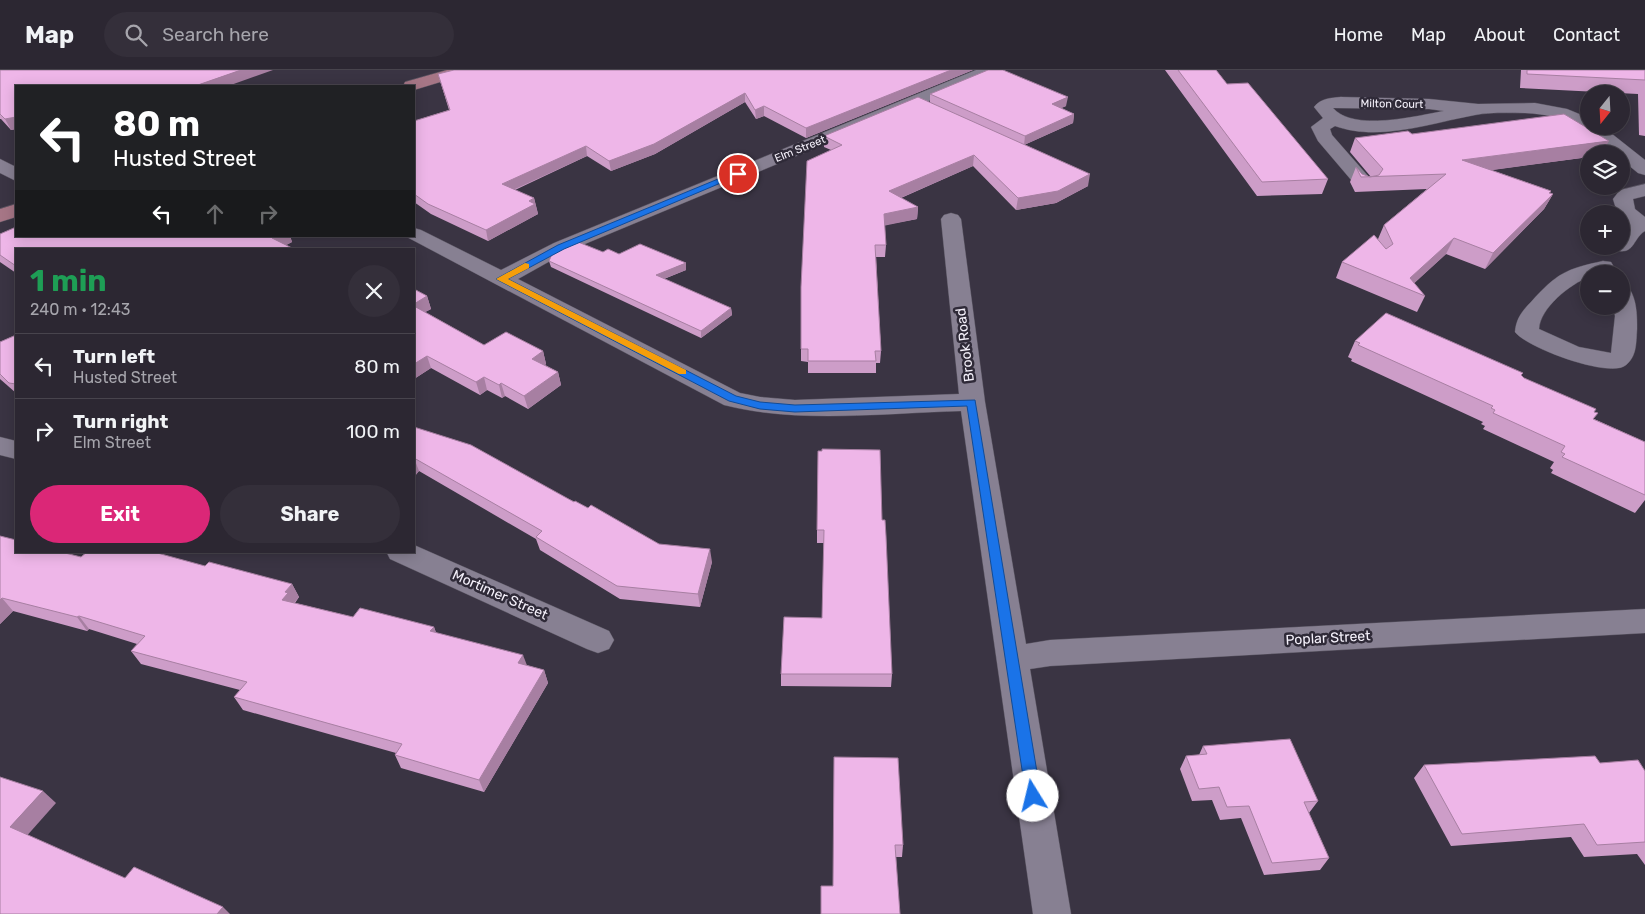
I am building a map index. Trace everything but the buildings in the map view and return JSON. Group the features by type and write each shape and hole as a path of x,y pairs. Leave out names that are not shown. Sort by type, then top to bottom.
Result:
{"street":[{"path":"415,85 464,70"},
{"name":"Elm Street","path":"501,279 561,247 990,70"},
{"name":"Milton Court","path":"1365,184 1324,137 1320,127 1332,120 1344,124 1362,126 1427,120 1478,109 1541,108 1559,111 1580,121"},
{"name":"Milton Court","path":"1602,135 1645,169"},
{"path":"0,165 15,174"},
{"path":"1630,237 1642,224 1629,215 1622,206 1622,199 1628,194 1645,190"},
{"path":"0,216 15,210"},
{"name":"Brook Road","path":"950,219 972,402 1052,914"},
{"path":"415,235 733,399 760,405 795,408 972,402"},
{"path":"1580,273 1556,285 1527,321 1527,332 1549,346 1576,355 1586,358 1617,361 1624,352 1626,315"},
{"path":"0,446 15,450"},
{"name":"Mortimer Street","path":"405,553 598,640"},
{"name":"Poplar Street","path":"1012,659 1050,653 1645,621"}],"slow traffic":[{"path":"525,266 501,279 682,372"}],"route":[{"path":"738,174 561,247 501,279 733,399 760,405 795,408 972,402 1033,796"}]}
